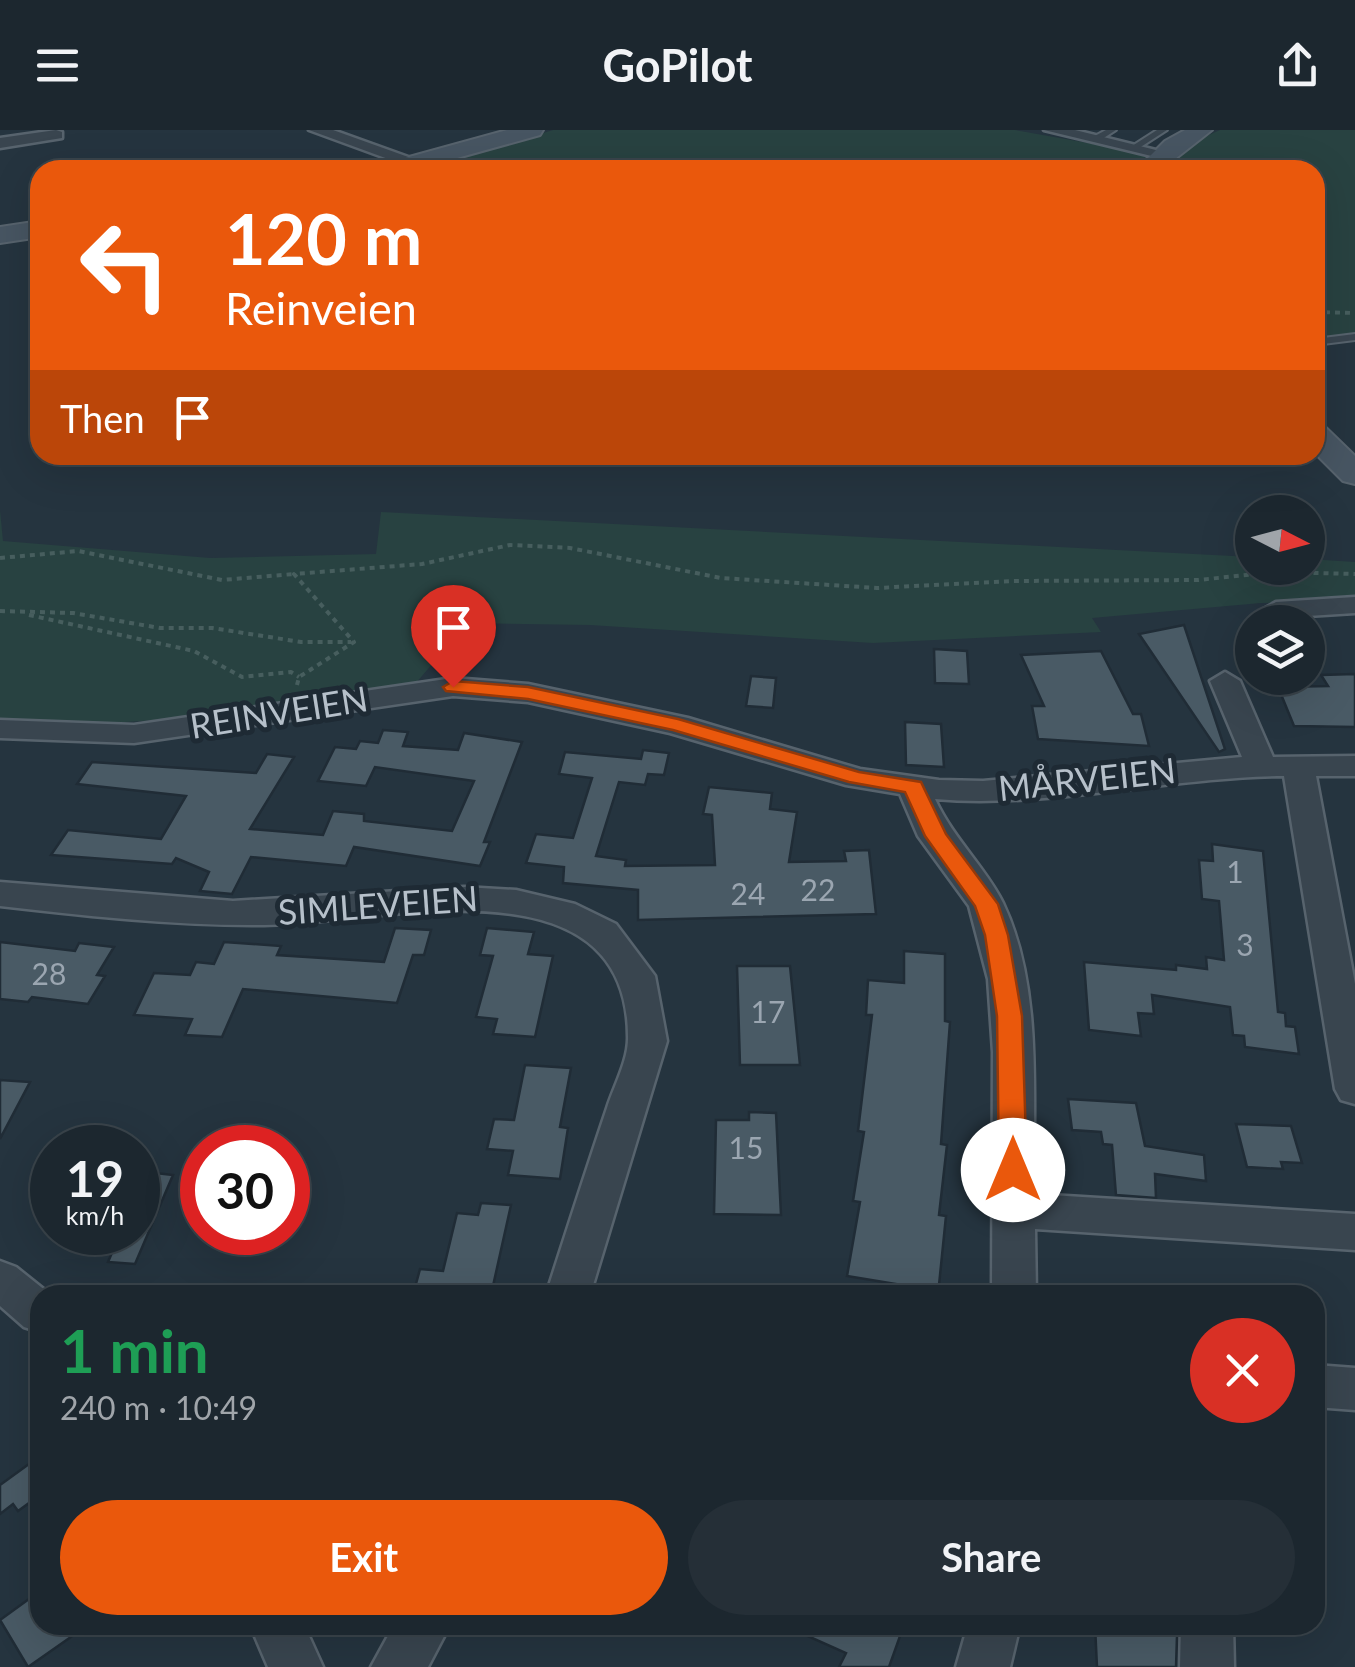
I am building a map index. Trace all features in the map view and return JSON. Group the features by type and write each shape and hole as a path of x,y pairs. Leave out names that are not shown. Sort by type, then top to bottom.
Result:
{"street":[{"path":"318,130 407,160"},
{"path":"427,160 532,130"},
{"path":"1052,130 1158,151 1200,130"},
{"path":"0,143 81,131"},
{"path":"0,235 30,230"},
{"path":"1325,445 1355,474"},
{"path":"1325,607 1355,605"},
{"path":"1225,681 1261,766"},
{"name":"REINVEIEN","path":"0,729 134,734 453,687 512,691 678,725 857,778 913,787"},
{"name":"MÅRVEIEN","path":"913,787 983,792 1136,774 1261,766 1355,766"},
{"path":"1298,766 1355,1089"},
{"path":"913,787 936,836 986,904 1006,980 1012,1052 1014,1285"},
{"name":"SIMLEVEIEN","path":"0,894 97,904 270,913 464,897 544,906 578,919 619,950 634,968 645,1006 648,1042 571,1285"},
{"path":"1014,1210 1355,1232"},
{"path":"0,1280 30,1305"},
{"path":"1325,1387 1355,1389"},
{"path":"281,1635 296,1667"},
{"path":"398,1667 418,1635"},
{"path":"983,1667 991,1635"},
{"path":"1206,1635 1207,1667"}],"lane":[{"path":"1096,139 1112,130"},
{"path":"1325,341 1355,338"}],"path":[{"path":"1325,312 1355,313"},
{"path":"0,558 78,551 222,580 422,564 436,558 527,545 570,548 721,578 876,588 1013,581 1198,580 1276,572 1355,574"},
{"path":"294,574 354,642"},
{"path":"0,612 73,613 160,628 212,628 301,642 354,642"},
{"path":"0,612 194,651 242,677 291,672 299,677"},
{"path":"294,712 299,677 354,642"}],"green space":[{"path":"553,130 1015,130 1178,159 1198,140 1220,130 1355,130 1355,334 1325,337 1325,160 456,160"},
{"path":"0,510 3,541 210,558 376,554 381,512 1235,556 1235,585 1325,585 1325,560 1355,562 1355,600 1261,603 1092,618 1101,632 873,643 590,625 467,623 416,683 157,720 0,720"}],"building":[{"path":"1184,625 1225,749 1219,752 1139,634"},
{"path":"934,649 967,651 969,684 935,683"},
{"path":"1101,651 1133,714 1141,714 1149,746 1038,739 1032,706 1044,706 1021,655"},
{"path":"1355,674 1355,727 1294,726 1281,695 1325,695 1325,675"},
{"path":"751,676 776,678 773,708 746,706"},
{"path":"905,722 941,724 944,767 906,765"},
{"path":"383,730 408,732 403,746 458,750 464,733 522,742 484,842 490,842 480,866 354,847 346,866 251,857 232,894 200,891 209,872 176,858 172,864 51,855 68,830 161,839 186,796 77,784 92,762 256,773 267,754 294,757 250,829 323,835 333,811 364,814 364,821 452,831 474,781 375,767 366,786 318,781 335,747 356,749 360,741 378,743"},
{"path":"643,750 669,753 664,775 648,774 645,785 619,782 596,856 626,860 625,866 715,865 712,815 703,814 709,787 772,793 770,809 797,812 789,862 846,861 844,851 869,850 876,914 638,920 638,890 563,883 564,867 526,863 536,834 573,838 592,778 559,774 565,752 641,759"},
{"path":"1212,844 1263,851 1278,1012 1285,1013 1286,1026 1295,1027 1299,1054 1245,1047 1244,1036 1233,1035 1230,1007 1152,995 1154,1014 1138,1013 1141,1036 1089,1030 1084,962 1176,970 1176,965 1207,969 1206,957 1224,960 1219,901 1202,899 1199,860 1213,861"},
{"path":"395,928 431,930 424,955 413,955 397,1003 243,989 222,1037 185,1035 192,1019 134,1015 154,973 190,975 196,962 214,964 224,942 281,946 277,955 384,962"},
{"path":"487,928 534,932 528,954 553,956 535,1037 493,1034 497,1019 476,1017 493,956 480,955"},
{"path":"0,942 75,951 79,943 114,947 97,975 105,976 88,1004 32,997 28,1002 0,999"},
{"path":"904,951 945,954 945,1021 950,1022 941,1144 947,1145 939,1215 946,1216 939,1285 902,1285 847,1276 860,1202 853,1201 864,1132 858,1131 872,1015 866,1015 868,980 904,983"},
{"path":"737,966 790,966 800,1065 740,1065"},
{"path":"525,1065 571,1068 560,1127 568,1128 560,1179 508,1175 513,1151 487,1149 494,1119 514,1120"},
{"path":"0,1080 30,1082 0,1139"},
{"path":"1068,1099 1136,1103 1145,1146 1204,1155 1206,1181 1155,1174 1156,1198 1116,1195 1112,1145 1103,1144 1101,1132 1072,1130"},
{"path":"749,1112 776,1113 781,1215 714,1214 716,1120 749,1120"},
{"path":"1236,1124 1291,1126 1302,1163 1281,1162 1283,1169 1247,1167"},
{"path":"160,1174 173,1175 160,1205"},
{"path":"481,1203 511,1205 493,1285 416,1285 420,1269 443,1271 457,1213 478,1215"},
{"path":"111,1255 139,1255 135,1264 108,1262"},
{"path":"30,1463 30,1502 18,1511 13,1504 0,1514 0,1485"},
{"path":"30,1598 30,1635 74,1635 28,1667 0,1620"},
{"path":"806,1635 900,1635 889,1667 839,1667 846,1653"},
{"path":"1095,1635 1177,1636 1176,1667 1097,1667"}],"route":[{"path":"453,687 528,693 678,725 774,750 857,778 913,787 936,836 986,904 996,935 1006,980 1012,1052 1013,1170"}]}
